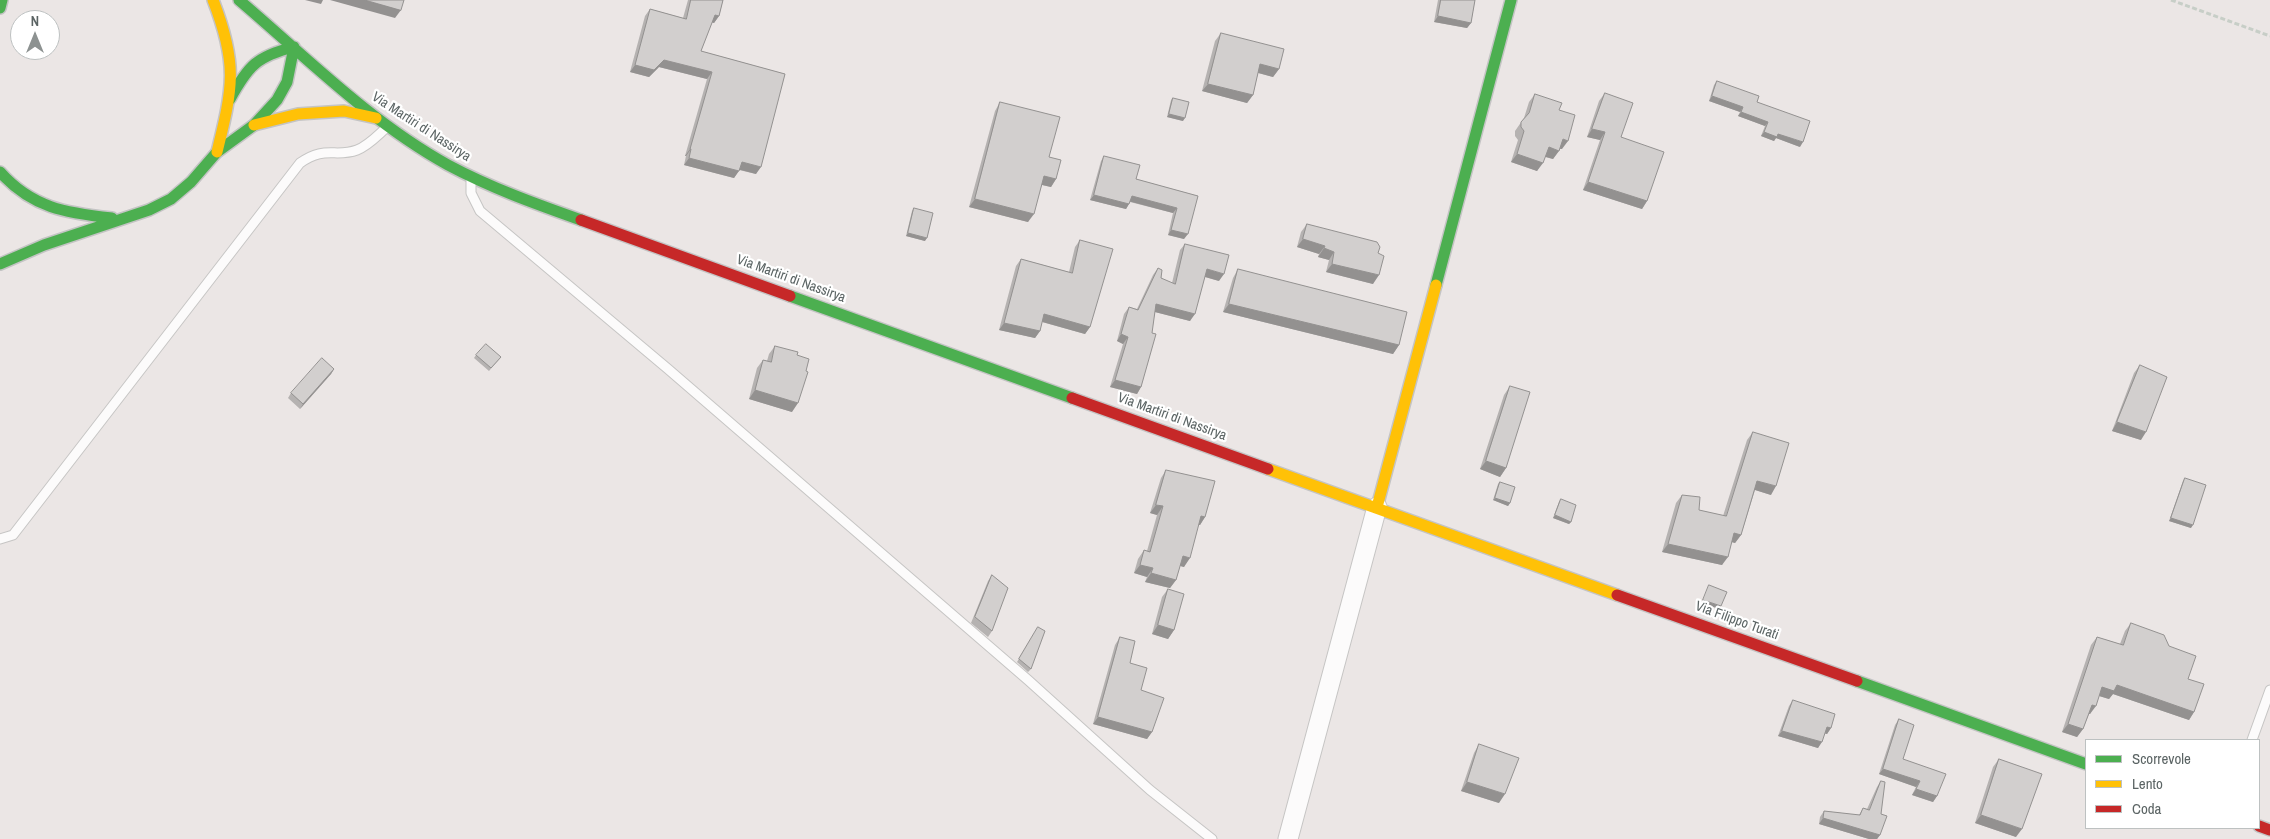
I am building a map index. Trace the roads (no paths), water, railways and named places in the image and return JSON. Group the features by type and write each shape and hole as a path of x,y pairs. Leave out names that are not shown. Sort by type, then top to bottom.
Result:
{"main road":[{"path":"0,8 2,0"},
{"path":"213,0 225,33 231,62 230,99 217,152"},
{"name":"Via Martiri di Nassirya","path":"239,0 376,118 471,177 506,192 1377,507"},
{"path":"1377,507 1511,0"},
{"path":"0,264 44,245 149,210 171,199 191,182 217,152 254,125 277,100 287,82 294,48 268,53 258,58 248,68 230,99"},
{"path":"254,125 298,114 344,111 376,118"},
{"path":"0,172 20,194 40,204 66,213 121,219"},
{"name":"Via Filippo Turati","path":"1377,507 2085,764"}],"street":[{"path":"1288,839 1377,507"}],"lane":[{"path":"0,539 13,535 300,163 312,154 358,150 372,141 388,126"},
{"path":"471,177 471,193 480,211 697,394 1028,680 1150,790 1212,839"},
{"path":"2252,739 2270,690"}]}
